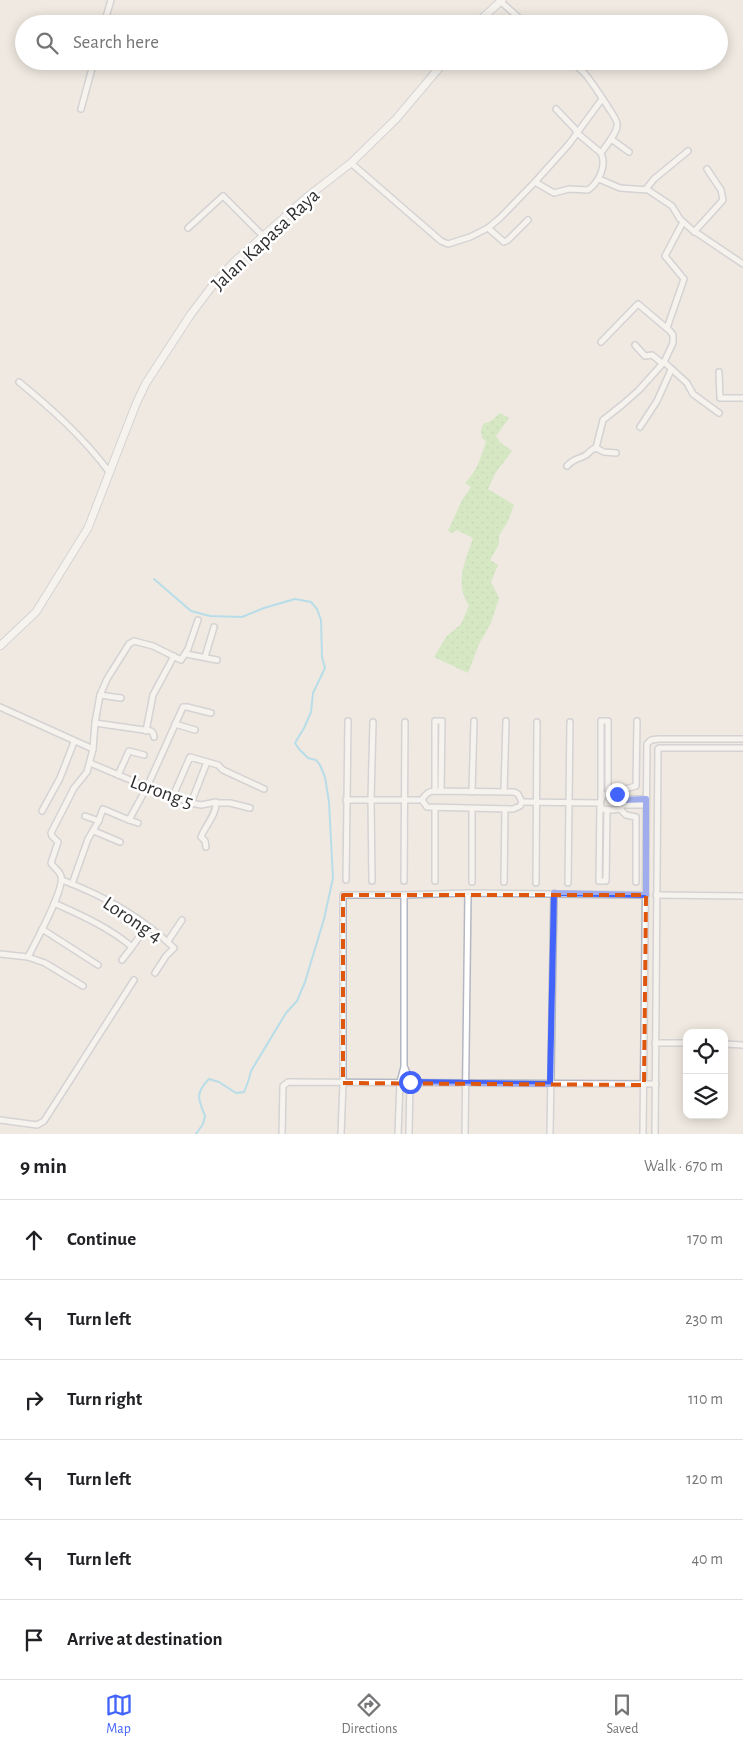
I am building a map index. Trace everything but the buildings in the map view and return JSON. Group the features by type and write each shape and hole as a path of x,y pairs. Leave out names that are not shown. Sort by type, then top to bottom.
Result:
{"main road":[{"path":"486,15 501,1"},
{"name":"Jalan Kapasa Raya","path":"0,646 36,612 88,528 146,383 191,314 213,285 234,262 307,197 351,163 400,115 438,70"}],"street":[{"path":"107,15 111,0"},
{"path":"501,1 516,15"},
{"path":"81,109 92,70"},
{"path":"581,70 586,74 618,123 611,139 601,153"},
{"path":"351,163 445,243 454,243 488,228 535,182 569,144 602,99"},
{"path":"535,182 550,192 556,193 569,189 588,190 599,180 603,159 601,153 576,132 556,108"},
{"path":"611,139 629,152"},
{"path":"646,189 654,179 688,151"},
{"path":"694,232 723,199 721,190 707,169"},
{"path":"599,180 620,188 646,189 672,206 683,222 694,232 743,264"},
{"path":"188,228 223,196 263,236"},
{"path":"488,228 504,242 528,220"},
{"path":"667,328 684,279 665,256 683,222"},
{"path":"596,448 602,420 639,390 663,363 673,342 673,335 667,328 637,305 601,342"},
{"path":"635,345 645,356 652,355 663,363 687,383 693,394 719,413"},
{"path":"640,427 657,401 671,370"},
{"path":"719,372 720,398 743,398"},
{"path":"18,382 54,411 89,446 110,473"},
{"path":"567,466 593,448 604,452 616,453"},
{"path":"28,957 54,903 62,880 58,870 52,865 58,842 51,832 74,788 87,772 93,749 100,695 107,679 131,642 146,644 180,660 186,654 198,620"},
{"path":"205,657 214,627"},
{"path":"186,654 217,660"},
{"path":"146,730 153,695 174,656"},
{"path":"100,695 121,698"},
{"path":"129,820 147,787 184,706 211,713"},
{"path":"0,707 93,749"},
{"path":"346,880 348,721"},
{"path":"435,721 442,721 438,791 435,721"},
{"path":"472,792 474,721"},
{"path":"504,792 506,721"},
{"path":"522,802 600,802 607,810 606,881 599,881 600,802 601,722 608,721 608,794"},
{"path":"636,882 636,817 626,815 622,802 625,789 636,786 637,721"},
{"path":"372,881 371,800 373,722"},
{"path":"404,881 405,722"},
{"path":"536,883 538,722"},
{"path":"568,883 570,722"},
{"path":"95,723 146,730 153,732 154,737"},
{"path":"175,724 196,730"},
{"path":"648,742 658,739 743,739"},
{"path":"42,811 60,778 74,742"},
{"path":"648,742 658,749 743,748"},
{"path":"643,1134 648,742"},
{"path":"655,1134 658,749"},
{"path":"118,774 129,751 144,755"},
{"path":"173,796 190,758 218,765 223,770 264,789"},
{"path":"191,803 207,762"},
{"name":"Lorong 5","path":"90,763 191,803 201,805 212,802 216,803 201,836 205,841 206,848"},
{"path":"422,800 427,793 438,791 504,792 518,794 522,802"},
{"path":"600,802 603,795 608,794 622,802"},
{"path":"346,800 422,800"},
{"path":"422,800 427,807 472,809 517,808 522,802"},
{"path":"607,810 622,802 646,802"},
{"path":"216,803 250,808"},
{"path":"435,808 435,881"},
{"path":"72,884 88,840 104,809 138,823"},
{"path":"472,809 472,882"},
{"path":"504,809 504,882"},
{"path":"86,816 99,821"},
{"path":"94,830 120,842"},
{"name":"Lorong 4","path":"62,880 97,894 121,908 176,946 166,956 155,973"},
{"path":"465,1134 468,893"},
{"path":"341,1134 343,1083 343,895 554,893 646,895"},
{"path":"550,1134 554,893"},
{"path":"398,1134 400,1082 404,1067 404,895"},
{"path":"656,895 743,896"},
{"path":"54,903 80,915 122,939 132,947"},
{"path":"168,942 182,920"},
{"path":"122,960 146,926"},
{"path":"42,928 98,964"},
{"path":"0,954 28,957 45,963 83,986"},
{"path":"0,1120 37,1126 44,1121 134,980"},
{"path":"655,1043 683,1044"},
{"path":"728,1044 743,1045"},
{"path":"404,1067 410,1082 409,1134"},
{"path":"282,1134 283,1084 288,1082 656,1084"}],"highlighted area":[{"path":"343,895 646,895 644,1085 343,1083"}],"green space":[{"path":"500,413 509,418 496,436 500,442 512,451 496,472 488,489 514,505 508,521 499,536 499,544 490,560 498,565 491,582 499,598 491,623 479,644 468,673 434,657 446,637 461,624 469,606 462,589 462,572 473,538 457,530 452,533 448,531 462,500 471,487 465,483 475,469 483,452 486,441 482,438 481,430 483,424 491,421"}],"waterway":[{"path":"154,579 191,611 210,616 242,617 295,599 311,602 317,609 321,620 322,657 325,668 313,693 311,712 295,743 308,758 316,760 325,777 329,802 333,878 324,919 305,982 297,1001 286,1013 251,1071 244,1092 236,1093 219,1082 209,1079 201,1088 199,1096 205,1116 203,1124 196,1134"}],"route":[{"path":"410,1082 550,1084 554,893 646,895 646,799 624,800 621,795 617,794"}]}
